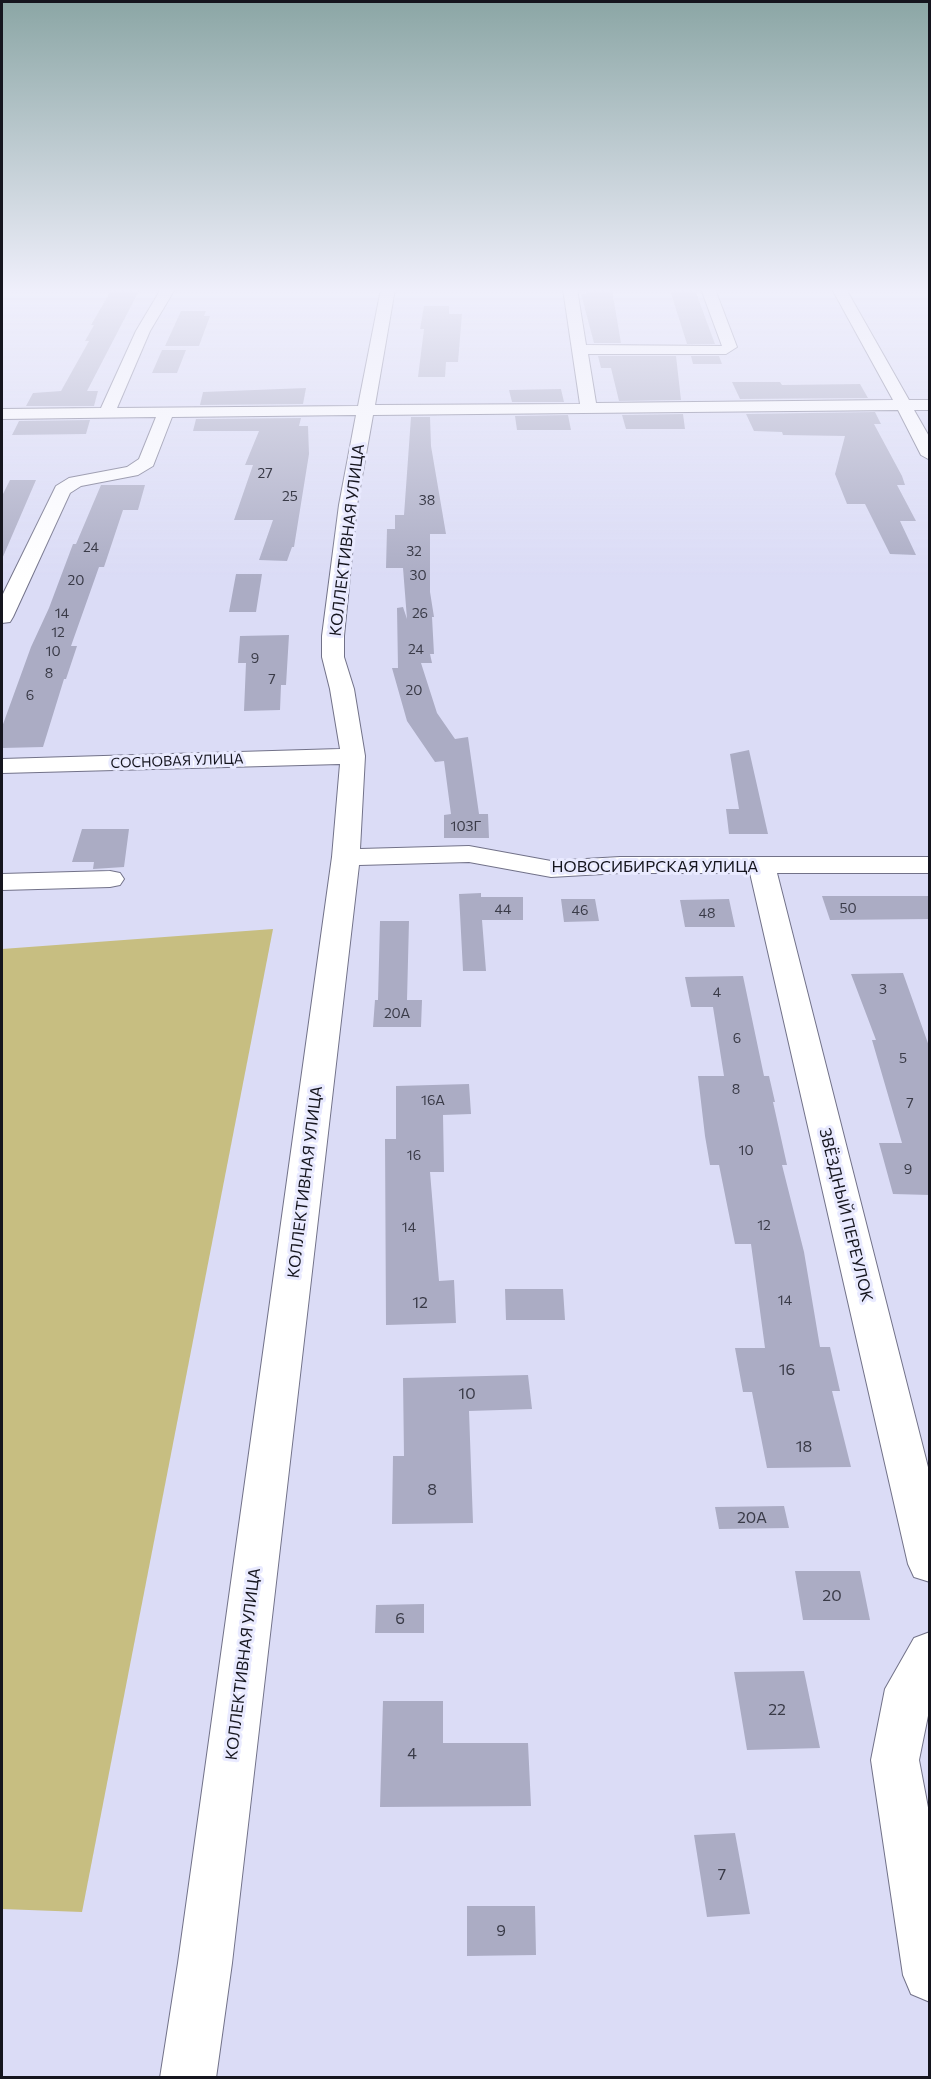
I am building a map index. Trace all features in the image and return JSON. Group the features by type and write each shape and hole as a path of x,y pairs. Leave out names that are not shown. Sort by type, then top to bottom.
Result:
{"street":[{"path":"107,413 119,386"},
{"name":"КОЛЛЕКТИВНАЯ УЛИЦА","path":"188,2078 207,1951 346,856 353,756 342,689 333,657 333,636 348,505 370,386"},
{"path":"585,386 589,408"},
{"path":"893,386 930,455"},
{"path":"2,414 930,405"},
{"path":"2,617 62,490 75,482 132,471 147,462 166,412"},
{"name":"СОСНОВАЯ УЛИЦА","path":"2,766 353,756"},
{"name":"НОВОСИБИРСКАЯ УЛИЦА","path":"346,856 470,854 550,869 620,865 762,867 930,865"},
{"name":"ЗВЁЗДНЫЙ ПЕРЕУЛОК","path":"762,867 930,1564"},
{"path":"2,882 110,879"},
{"path":"930,1652 909,1689 895,1760 930,1975"}],"shaded area":[{"path":"273,929 82,1912 2,1909 2,949"}],"building":[{"path":"64,386 90,386 87,391 98,391 94,406 26,406 33,393 61,391"},
{"path":"615,386 679,386 681,400 619,401"},
{"path":"734,386 861,386 868,398 740,399"},
{"path":"306,388 303,404 200,405 203,392"},
{"path":"561,389 564,402 512,402 509,390"},
{"path":"875,412 881,424 874,424 902,476 905,485 897,485 916,521 900,521 916,555 890,554 865,504 847,504 835,474 845,436 783,435 782,432 754,431 746,414"},
{"path":"683,414 685,429 626,429 622,415"},
{"path":"568,415 571,430 517,430 515,416"},
{"path":"411,417 430,417 431,446 446,534 430,534 430,592 434,617 432,617 434,654 430,654 432,663 421,663 437,713 455,739 468,737 479,814 488,814 489,838 444,838 444,815 451,814 444,761 435,762 407,721 392,668 398,668 397,608 403,607 407,619 403,568 386,568 387,529 395,529 395,515 404,515"},
{"path":"301,418 299,426 308,426 309,454 294,547 287,561 259,560 273,520 234,520 253,465 245,465 259,431 193,431 196,419"},
{"path":"90,420 86,434 12,435 19,421"},
{"path":"10,480 36,480 2,559 2,496"},
{"path":"101,485 145,485 138,510 123,510 104,567 99,567 71,646 77,646 43,747 2,748 2,727 31,647 49,608 73,544 76,544"},
{"path":"236,574 262,574 256,612 229,612"},
{"path":"289,635 286,685 281,685 280,710 244,711 246,663 238,663 240,636"},
{"path":"749,750 768,834 729,834 726,809 739,809 730,754"},
{"path":"82,829 129,829 124,867 93,869 94,862 72,862"},
{"path":"481,893 481,897 523,897 523,920 482,920 486,971 463,971 459,894"},
{"path":"822,896 930,896 930,919 830,920"},
{"path":"561,899 595,899 599,921 564,922"},
{"path":"729,899 735,927 685,927 680,900"},
{"path":"380,921 409,921 407,1000 422,1000 421,1027 373,1027 375,1000 378,1000"},
{"path":"903,973 930,1049 930,1195 893,1194 879,1143 902,1143 872,1040 876,1040 851,974"},
{"path":"743,976 764,1076 769,1076 775,1102 773,1102 787,1165 782,1165 804,1252 820,1347 830,1347 840,1391 832,1391 851,1467 767,1468 752,1392 743,1392 735,1348 765,1348 751,1244 735,1244 719,1165 710,1165 698,1076 724,1076 713,1007 691,1007 685,977"},
{"path":"469,1084 471,1114 443,1115 444,1172 430,1172 439,1281 454,1280 456,1323 386,1325 385,1139 396,1139 396,1086"},
{"path":"505,1289 563,1289 565,1320 506,1320"},
{"path":"528,1375 532,1409 469,1411 473,1523 392,1524 393,1456 404,1456 403,1378"},
{"path":"784,1506 789,1528 719,1529 715,1507"},
{"path":"795,1571 860,1571 870,1620 803,1620"},
{"path":"424,1604 424,1633 375,1633 376,1605"},
{"path":"804,1671 820,1748 747,1750 734,1672"},
{"path":"383,1701 443,1701 443,1743 528,1743 531,1806 380,1807"},
{"path":"735,1833 750,1914 707,1917 694,1835"},
{"path":"467,1906 535,1906 536,1955 467,1956"}]}
